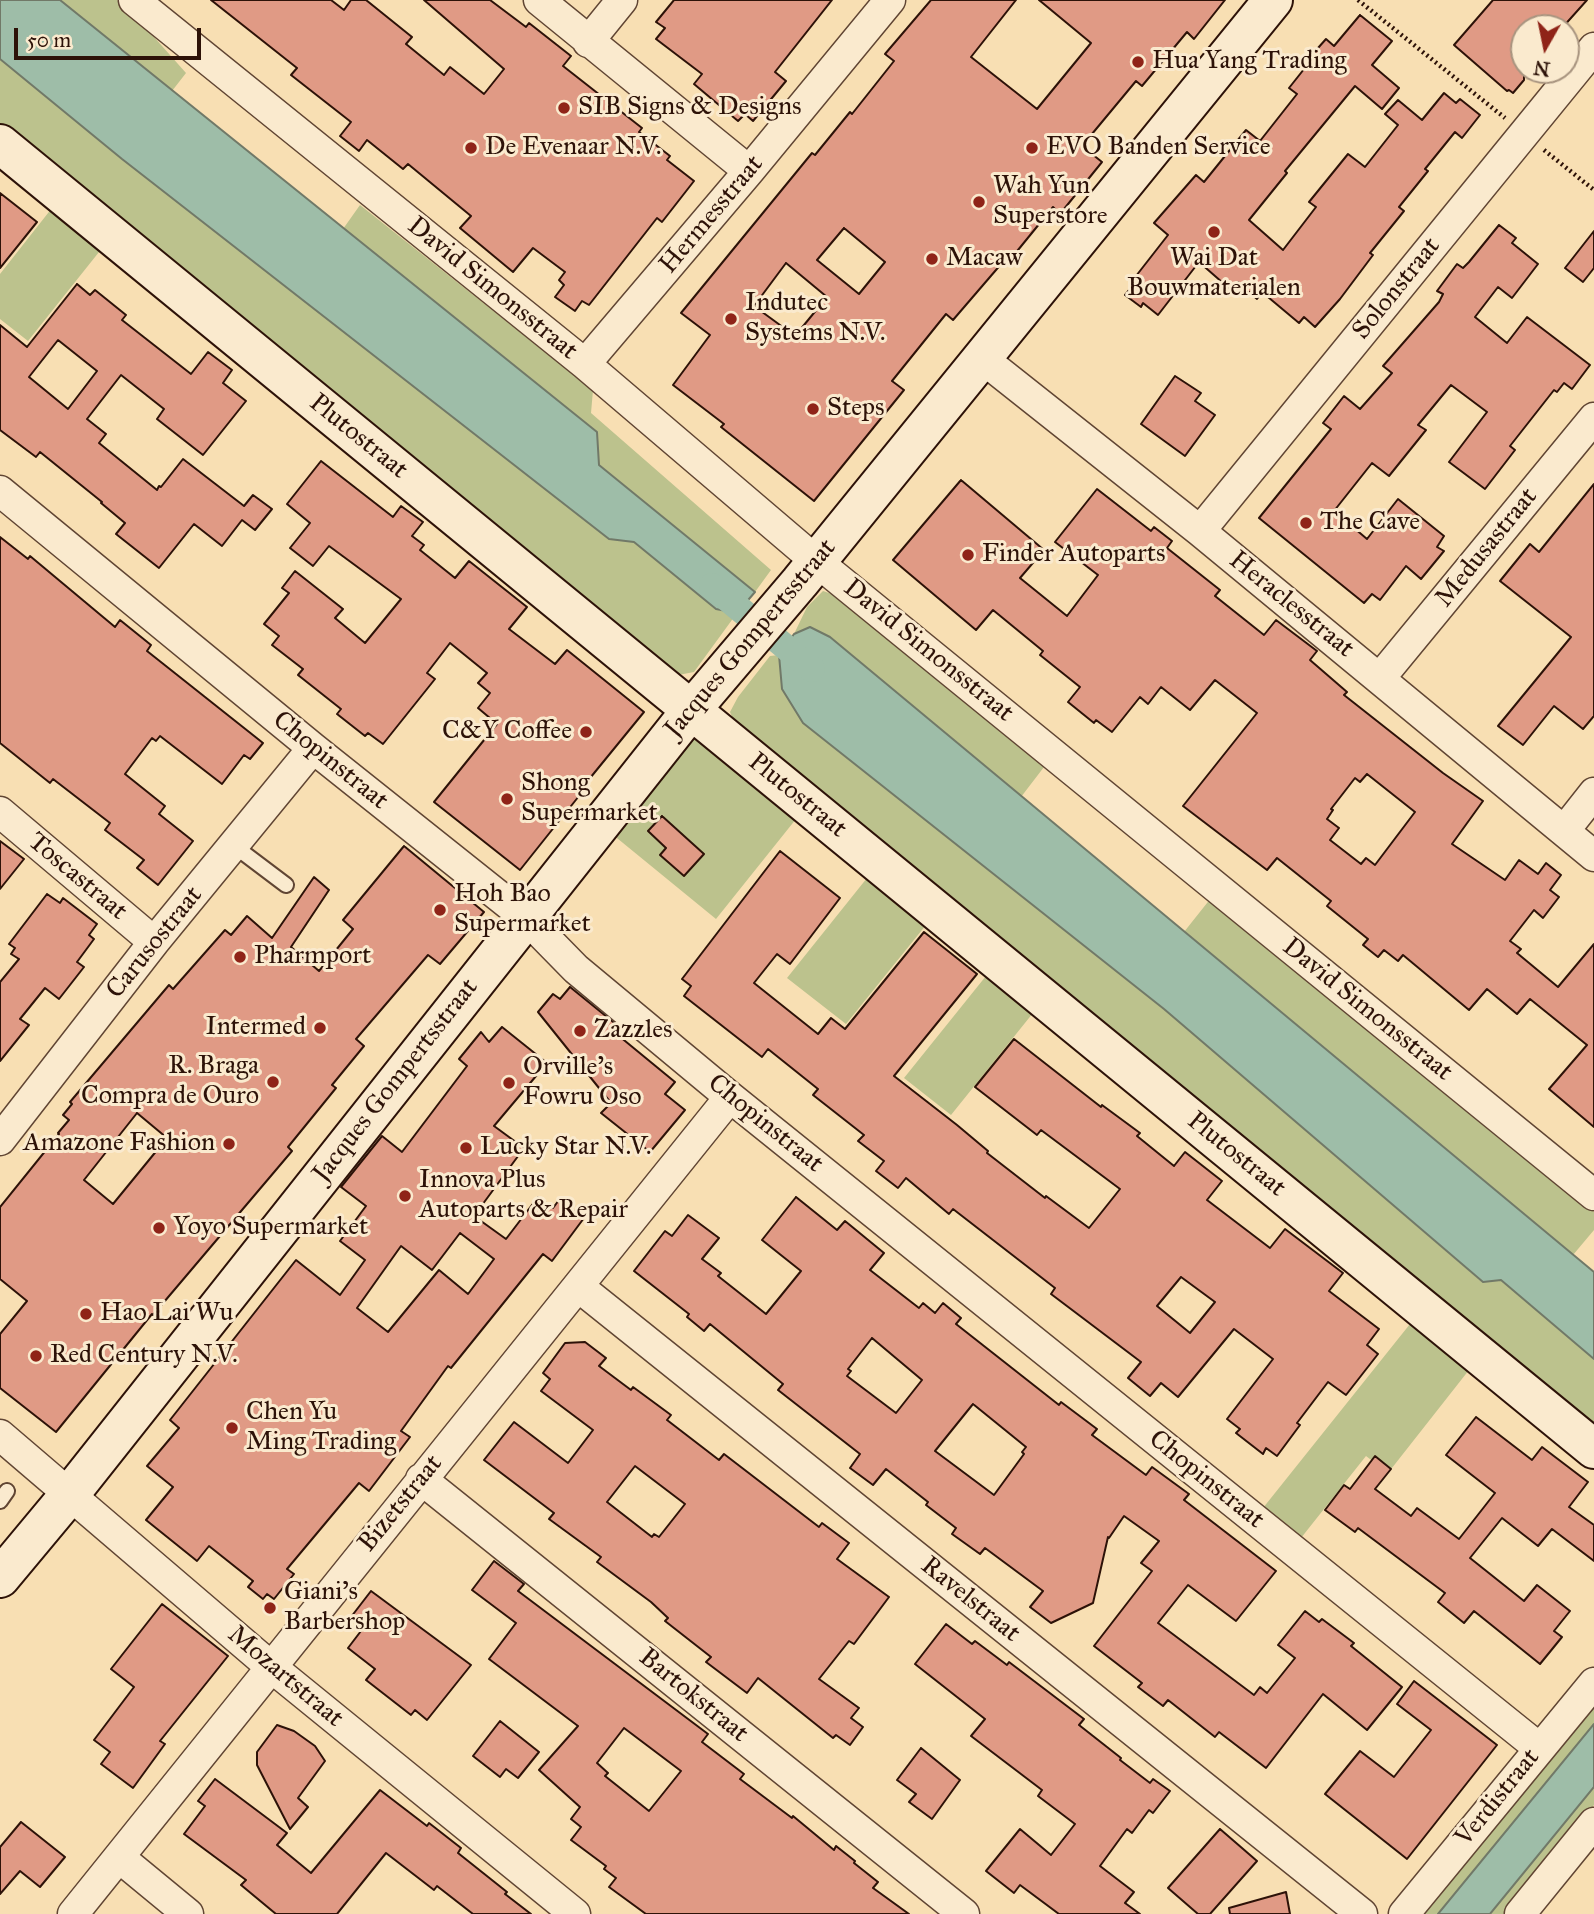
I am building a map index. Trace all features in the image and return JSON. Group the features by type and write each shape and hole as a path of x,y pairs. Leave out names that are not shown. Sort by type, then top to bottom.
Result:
{"street":[{"name":"David Simonsstraat","path":"134,0 585,364 808,572 1594,1195"},
{"path":"539,0 749,171"},
{"path":"588,42 622,0"},
{"name":"Hermesstraat","path":"585,364 890,0"},
{"name":"Jacques Gompertsstraat","path":"0,1578 70,1494 525,917 702,698 983,359 1273,0"},
{"name":"Solonstraat","path":"1200,531 1594,48"},
{"name":"Plutostraat","path":"0,144 702,698 1594,1449"},
{"name":"Heraclesstraat","path":"983,359 1200,531 1594,856"},
{"name":"Medusastraat","path":"1380,678 1594,418"},
{"name":"Chopinstraat","path":"0,491 313,748 525,917 576,969 730,1097 1539,1748"},
{"name":"Carusostraat","path":"4,1126 313,748"},
{"path":"1564,831 1594,793"},
{"name":"Toscastraat","path":"0,812 154,942"},
{"name":"Bizetstraat","path":"73,1914 730,1097"},
{"name":"Ravelstraat","path":"579,1287 1362,1914"},
{"name":"Mozartstraat","path":"0,1435 270,1666 575,1914"},
{"name":"Bartokstraat","path":"421,1479 964,1914"},
{"name":"Verdistraat","path":"1404,1914 1594,1683"},
{"path":"1520,1914 1594,1823"},
{"path":"120,1858 188,1914"}],"lane":[{"path":"233,845 286,885"}],"path":[{"path":"1358,0 1594,190"}],"green space":[{"path":"60,0 117,0 130,10 186,73 172,91"},
{"path":"0,59 122,159 609,538 634,542 716,609 737,613 694,672 673,676 0,125"},
{"path":"360,205 593,390 591,413 771,570 755,592 599,465 343,229"},
{"path":"52,208 103,247 28,341 0,319 0,274"},
{"path":"823,591 844,598 870,616 1044,767 1021,797 830,637 794,634 807,607"},
{"path":"779,655 782,689 1164,1009 1482,1282 1501,1280 1594,1359 1594,1437 737,728 730,712 738,697 770,656"},
{"path":"696,736 800,814 716,919 612,834 683,741"},
{"path":"867,878 926,925 846,1024 787,978"},
{"path":"1211,898 1594,1212 1594,1230 1573,1255 1184,932"},
{"path":"986,976 1033,1013 951,1115 904,1078"},
{"path":"1410,1324 1469,1370 1388,1473 1366,1456 1301,1538 1263,1508"},
{"path":"1594,1698 1594,1724 1438,1914 1418,1914"},
{"path":"1594,1787 1594,1805 1504,1914 1490,1914"}],"shaded area":[{"path":"0,0 60,0 597,432 599,465 755,592 737,613 716,609 634,542 609,539 122,159 0,59"},
{"path":"810,627 830,637 1594,1272 1594,1359 1501,1280 1483,1282 1164,1009 803,723 782,689 779,655 794,634"},
{"path":"1594,1724 1594,1787 1490,1914 1438,1914"}],"building":[{"path":"211,0 331,0 344,10 351,0 366,0 412,37 406,44 444,75 450,67 484,94 504,69 424,0 490,0 526,27 529,23 571,56 563,66 642,128 639,132 670,156 667,160 694,181 662,222 657,218 589,305 582,301 575,311 555,297 564,285 559,280 565,272 533,248 513,272 460,228 471,216 408,164 403,169 367,140 359,151 340,136 351,122 291,75 297,68"},
{"path":"674,0 832,0 775,72 786,81 753,121 745,114 738,121 694,84 702,74 656,39 665,28 656,22"},
{"path":"931,0 1016,0 971,57 1037,109 1091,43 1039,0 1225,0 1194,39 1187,32 1142,86 1136,81 1082,146 1102,162 1060,214 1053,207 1005,266 1002,263 953,320 946,314 892,381 904,390 814,501 721,427 724,424 673,385 710,335 681,313 812,153 815,155 850,112 852,114 894,61 885,54","holes":["844,228 885,262 859,294 817,260","786,263 827,297 795,336 754,306"]},
{"path":"1493,0 1587,0 1574,14 1510,14 1510,84 1521,84 1513,93 1507,91 1454,45"},
{"path":"1360,15 1392,41 1372,65 1399,88 1382,109 1355,86 1285,171 1287,173 1249,220 1283,250 1316,207 1309,202 1348,154 1365,167 1398,125 1385,114 1398,100 1422,120 1444,93 1456,103 1460,99 1480,115 1462,138 1455,132 1425,169 1428,171 1399,207 1404,211 1370,253 1373,255 1340,299 1315,327 1304,317 1299,323 1262,292 1257,299 1238,282 1231,290 1199,262 1158,315 1143,303 1141,307 1125,295 1139,278 1136,276 1168,235 1154,223 1196,175 1204,182 1246,130 1260,141 1297,94 1289,88 1312,59 1310,57 1326,39 1334,46"},
{"path":"0,193 37,222 0,268"},
{"path":"1499,225 1516,238 1512,243 1538,264 1512,298 1498,287 1475,317 1507,343 1527,317 1590,365 1572,389 1564,383 1557,392 1554,390 1510,446 1515,450 1485,489 1449,462 1487,412 1451,385 1418,425 1426,430 1389,476 1372,463 1334,511 1367,539 1398,499 1444,536 1437,547 1444,551 1421,579 1406,566 1380,600 1372,594 1364,603 1259,518 1331,429 1323,423 1344,396 1360,409 1392,373 1383,366 1439,302 1443,294 1437,291 1457,264 1463,268"},
{"path":"1594,231 1594,268 1583,282 1565,268"},
{"path":"77,284 90,295 95,290 126,315 122,320 191,374 208,352 232,370 223,383 246,401 203,455 157,419 164,409 121,375 87,419 106,434 99,443 157,490 183,459 244,506 253,495 272,509 255,530 242,520 222,546 194,524 159,568 116,534 125,523 102,502 40,452 36,457 0,430 0,325 27,347","holes":["58,340 97,371 68,409 29,377"]},
{"path":"1175,376 1201,393 1195,401 1215,415 1185,456 1141,424"},
{"path":"321,461 393,517 401,506 423,522 412,536 424,545 420,550 455,578 469,561 527,607 509,629 555,664 567,650 644,712 520,870 434,802 497,724 478,708 490,693 478,683 487,673 450,643 427,673 435,679 383,744 368,733 365,736 337,714 341,709 298,675 303,669 272,645 279,636 264,624 289,593 282,588 295,571 343,609 335,618 365,643 401,599 329,546 313,566 290,548 310,523 287,504"},
{"path":"961,480 1044,550 1020,578 1067,616 1098,575 1055,542 1097,489 1151,531 1154,527 1172,541 1167,548 1220,590 1215,596 1264,635 1276,620 1317,651 1310,660 1347,692 1344,695 1483,801 1452,844 1505,880 1519,860 1538,874 1546,863 1561,875 1550,890 1559,897 1543,918 1534,910 1510,941 1521,949 1517,953 1558,987 1594,944 1594,1127 1549,1089 1587,1045 1530,999 1517,1014 1487,989 1469,1010 1403,955 1398,961 1384,950 1378,957 1363,945 1368,939 1327,906 1331,901 1277,858 1267,870 1183,806 1257,713 1215,680 1190,710 1161,687 1148,704 1140,697 1112,732 1096,720 1094,723 1068,702 1080,687 1040,655 1043,651 993,610 976,630 893,560","holes":["1367,774 1415,812 1375,865 1366,858 1361,864 1330,840 1339,828 1327,819 1333,810 1331,809 1355,778 1360,782"]},
{"path":"1594,484 1594,716 1583,729 1554,706 1523,745 1498,726 1571,637 1500,581 1530,544 1539,552"},
{"path":"0,537 28,559 30,556 115,627 120,620 151,645 147,651 263,743 250,759 244,755 222,784 160,736 156,741 152,738 125,774 165,806 159,814 193,841 158,885 137,868 144,860 105,830 110,823 53,779 50,783 0,743"},
{"path":"662,816 704,854 684,876 660,855 666,848 648,831"},
{"path":"0,841 24,859 0,889"},
{"path":"404,846 484,912 440,964 428,955 356,1039 364,1046 332,1085 336,1088 288,1147 292,1151 152,1314 56,1432 0,1388 0,1334 27,1301 0,1279 0,1207 69,1120 63,1115 72,1104 70,1102 169,985 173,989 225,930 231,935 247,916 272,938 314,877 329,890 291,947 319,971 353,929 343,920","holes":["137,1113 167,1138 113,1204 84,1180"]},
{"path":"780,851 840,898 790,964 777,954 754,983 818,1034 831,1018 845,1029 924,932 977,974 894,1076 957,1125 988,1151 987,1153 1089,1228 1120,1189 1041,1130 1037,1135 975,1087 1014,1039 1101,1107 1102,1105 1140,1133 1137,1136 1174,1166 1185,1152 1222,1181 1207,1200 1270,1248 1285,1229 1343,1273 1329,1291 1379,1329 1367,1345 1378,1354 1346,1395 1328,1382 1297,1423 1300,1425 1277,1456 1266,1448 1263,1454 1236,1433 1240,1429 1227,1419 1273,1359 1234,1329 1178,1397 1161,1383 1150,1396 1128,1378 1141,1362 1051,1294 1055,1288 953,1209 949,1214 906,1178 898,1188 876,1171 884,1161 858,1141 864,1135 813,1095 818,1089 768,1049 762,1057 684,996 691,986 682,979","holes":["1181,1277 1215,1302 1190,1333 1157,1306"]},
{"path":"47,894 60,903 63,898 97,924 89,935 94,939 77,962 84,967 59,999 45,988 20,1019 29,1025 0,1061 0,982 19,959 11,954 15,948 9,944"},
{"path":"570,987 623,1030 619,1036 675,1082 665,1094 685,1110 650,1152 601,1113 611,1103 538,1012 553,994 560,999"},
{"path":"502,1027 547,1063 494,1126 524,1148 474,1216 506,1239 538,1197 553,1208 559,1200 584,1218 552,1261 543,1254 451,1368 448,1366 401,1431 410,1437 369,1491 359,1483 287,1569 294,1574 274,1599 267,1594 263,1599 248,1587 253,1581 209,1546 197,1561 146,1520 173,1487 147,1466 179,1428 170,1420 296,1260 340,1295 365,1260 340,1241 366,1206 341,1187 382,1136 402,1152 467,1066 459,1059 481,1032 489,1042","holes":["460,1233 494,1259 468,1294 439,1270 388,1332 357,1308 401,1246 432,1270"]},
{"path":"796,1197 837,1230 845,1221 884,1253 870,1270 919,1308 923,1303 935,1313 943,1303 961,1318 956,1324 1059,1405 1061,1402 1097,1429 1092,1435 1146,1475 1152,1467 1189,1494 1184,1500 1276,1571 1236,1621 1188,1585 1158,1623 1254,1695 1260,1687 1267,1693 1295,1658 1278,1645 1305,1611 1319,1622 1322,1619 1354,1643 1351,1646 1402,1687 1367,1730 1323,1694 1266,1768 1219,1732 1215,1737 1168,1700 1163,1706 1138,1687 1142,1683 1094,1646 1152,1571 1141,1563 1159,1541 1124,1516 1108,1537 1093,1603 1051,1623 1030,1607 1043,1591 985,1548 980,1554 952,1534 956,1528 886,1469 873,1485 850,1468 860,1454 778,1390 783,1384 710,1324 704,1331 687,1317 689,1314 634,1271 665,1231 672,1236 688,1215 719,1238 702,1259 721,1273 718,1276 766,1314 801,1271 762,1240","holes":["872,1338 922,1380 896,1413 847,1376 851,1371 848,1369","973,1404 1026,1447 1022,1452 1024,1454 994,1495 935,1451"]},
{"path":"585,1342 606,1358 599,1366 671,1415 667,1420 719,1460 724,1454 819,1527 822,1523 849,1543 837,1559 889,1597 854,1644 849,1641 819,1679 859,1708 851,1718 863,1727 850,1745 836,1735 833,1738 758,1678 747,1693 706,1662 711,1657 665,1621 668,1618 651,1602 597,1562 601,1557 549,1519 554,1513 484,1460 514,1422 568,1463 593,1430 541,1391 550,1379 543,1373 565,1343","holes":["635,1466 685,1504 659,1537 654,1534 652,1537 607,1502"]},
{"path":"1476,1417 1532,1460 1542,1447 1588,1482 1569,1507 1594,1525 1594,1561 1552,1529 1538,1546 1502,1518 1470,1558 1524,1601 1537,1585 1570,1611 1554,1631 1562,1637 1540,1664 1474,1611 1464,1623 1438,1602 1445,1593 1358,1528 1355,1532 1325,1510 1344,1485 1350,1489 1375,1456 1391,1469 1375,1489 1411,1516 1417,1508 1459,1539 1495,1493 1446,1455"},
{"path":"494,1561 524,1584 518,1591 708,1734 702,1742 744,1774 740,1779 792,1818 793,1816 834,1850 836,1846 855,1861 854,1863 878,1882 873,1888 909,1914 646,1914 609,1887 616,1878 604,1869 606,1866 571,1840 581,1827 571,1819 580,1807 539,1770 578,1726 489,1659 516,1623 472,1590","holes":["624,1728 681,1771 649,1811 605,1776 608,1773 597,1763"]},
{"path":"371,1591 471,1665 427,1720 415,1710 411,1715 366,1680 375,1669 348,1648 364,1627 351,1617"},
{"path":"162,1604 228,1656 160,1741 165,1744 133,1788 101,1764 110,1752 94,1740 134,1687 111,1669"},
{"path":"946,1624 972,1644 975,1641 1007,1665 1009,1662 1084,1719 1079,1725 1121,1758 1120,1760 1150,1783 1153,1779 1170,1791 1153,1813 1149,1810 1132,1833 1127,1829 1100,1866 1134,1892 1125,1903 1140,1914 1059,1914 1020,1885 1014,1893 986,1871 1020,1829 1051,1855 1075,1824 1038,1796 1042,1790 971,1736 985,1719 915,1664"},
{"path":"1414,1681 1497,1745 1407,1859 1325,1794 1360,1751 1394,1777 1431,1730 1397,1704"},
{"path":"500,1721 539,1752 518,1778 506,1769 500,1777 473,1756"},
{"path":"277,1725 294,1731 315,1746 325,1761 298,1798 308,1807 290,1829 257,1765 257,1752"},
{"path":"921,1748 960,1780 932,1819 909,1802 916,1794 897,1780"},
{"path":"215,1779 287,1833 277,1845 311,1873 380,1790 461,1848 458,1853 531,1914 473,1914 437,1886 434,1890 386,1853 337,1914 276,1914 241,1885 246,1880 184,1834 205,1806 198,1801"},
{"path":"21,1822 65,1857 40,1887 20,1871 0,1894 0,1847"},
{"path":"1220,1829 1257,1861 1210,1914 1198,1914 1168,1888"},
{"path":"1286,1892 1290,1914 1230,1914 1229,1908"}],"waterway":[{"path":"712,586 812,669"}],"place":[{"name":"Hua Yang Trading","path":"1138,62"},
{"name":"SIB Signs & Designs","path":"564,108"},
{"name":"De Evenaar N.V.","path":"471,148"},
{"name":"EVO Banden Service","path":"1032,148"},
{"name":"Wah Yun Superstore","path":"979,202"},
{"name":"Wai Dat Bouwmaterialen","path":"1214,232"},
{"name":"Macaw","path":"932,259"},
{"name":"Indutec Systems N.V.","path":"731,319"},
{"name":"Steps","path":"813,409"},
{"name":"The Cave","path":"1306,523"},
{"name":"Finder Autoparts","path":"968,555"},
{"name":"C&Y Coffee","path":"586,732"},
{"name":"Shong Supermarket","path":"507,799"},
{"name":"Hoh Bao Supermarket","path":"440,910"},
{"name":"Pharmport","path":"240,957"},
{"name":"Intermed","path":"320,1028"},
{"name":"Zazzles","path":"580,1031"},
{"name":"R. Braga Compra de Ouro","path":"273,1082"},
{"name":"Orville's Fowru Oso","path":"509,1083"},
{"name":"Amazone Fashion","path":"229,1144"},
{"name":"Lucky Star N.V.","path":"466,1148"},
{"name":"Innova Plus Autoparts & Repair","path":"405,1196"},
{"name":"Yoyo Supermarket","path":"159,1228"},
{"name":"Hao Lai Wu","path":"86,1314"},
{"name":"Red Century N.V.","path":"36,1356"},
{"name":"Chen Yu Ming Trading","path":"232,1428"},
{"name":"Giani's Barbershop","path":"270,1608"}]}
